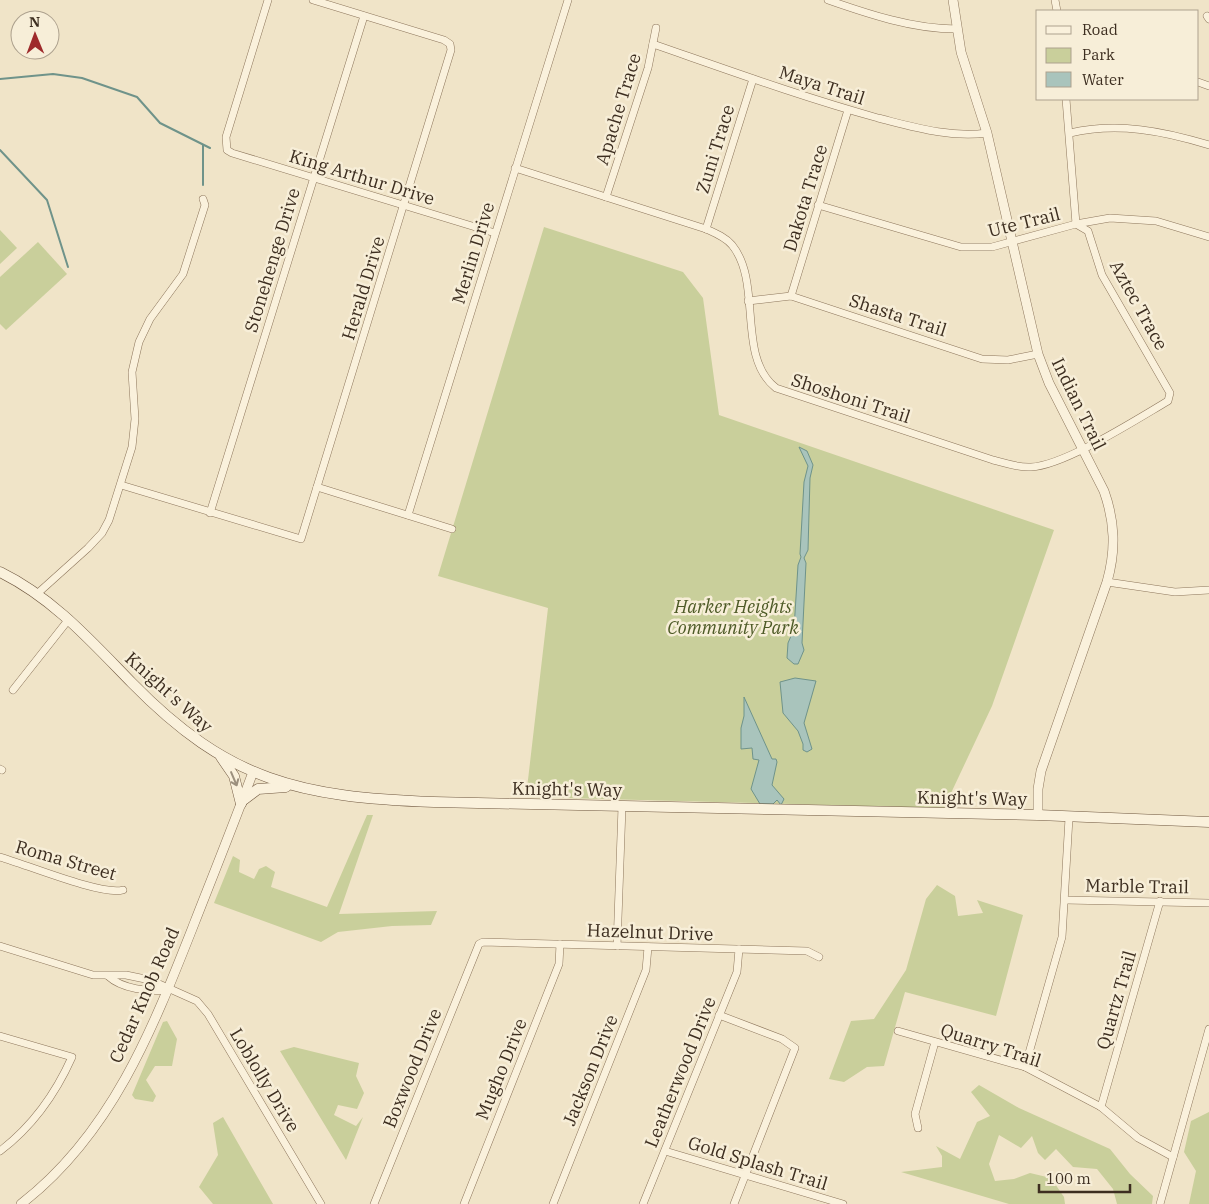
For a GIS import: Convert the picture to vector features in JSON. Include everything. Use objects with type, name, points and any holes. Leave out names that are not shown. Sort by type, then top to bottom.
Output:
[{"type":"main road","name":"Knight's Way","points":[[0,572],[38,593],[68,619],[170,719],[220,756],[253,772],[294,787],[334,795],[390,800],[622,807],[1038,815],[1069,818],[1209,822]]},
{"type":"main road","points":[[220,756],[234,776],[241,803],[253,792],[263,787],[294,787]]},
{"type":"street","name":"King Arthur Drive","points":[[268,0],[226,144],[232,153],[495,233]]},
{"type":"street","points":[[312,0],[364,16]]},
{"type":"street","name":"Merlin Drive","points":[[408,515],[568,0]]},
{"type":"street","points":[[828,0],[916,25],[956,29]]},
{"type":"street","name":"Indian Trail","points":[[953,0],[956,29],[966,70],[987,133],[1014,242],[1038,354],[1048,383],[1104,490],[1113,523],[1114,550],[1107,582],[1041,771],[1038,789],[1038,815]]},
{"type":"street","name":"Herald Drive","points":[[210,513],[301,539],[317,488],[451,50],[450,44],[444,40],[364,16]]},
{"type":"street","name":"Stonehenge Drive","points":[[210,513],[364,16]]},
{"type":"street","name":"Apache Trace","points":[[606,198],[648,68],[656,28]]},
{"type":"street","name":"Maya Trail","points":[[653,44],[848,110],[944,133],[967,135],[987,133]]},
{"type":"street","name":"Zuni Trace","points":[[706,229],[753,78]]},
{"type":"street","points":[[1066,100],[1076,224]]},
{"type":"street","name":"Dakota Trace","points":[[791,296],[848,110]]},
{"type":"street","points":[[1070,133],[1094,128],[1119,127],[1163,132],[1209,145]]},
{"type":"street","name":"Shoshoni Trail","points":[[515,168],[706,229],[725,239],[737,253],[748,301],[758,363],[762,374],[776,388],[789,394],[1016,466],[1029,468],[1053,463],[1082,448]]},
{"type":"street","points":[[38,593],[88,548],[102,533],[109,520],[121,485],[134,432],[132,372],[139,342],[150,319],[183,274],[205,205],[203,200]]},
{"type":"street","name":"Ute Trail","points":[[818,205],[961,247],[992,248],[1076,224],[1110,218],[1156,221],[1209,238]]},
{"type":"street","name":"Aztec Trace","points":[[1076,224],[1088,231],[1102,275],[1170,393],[1168,401],[1082,448]]},
{"type":"street","name":"Shasta Trail","points":[[748,301],[791,296],[982,359],[1008,360],[1038,354]]},
{"type":"street","points":[[121,485],[210,513]]},
{"type":"street","points":[[317,488],[452,529]]},
{"type":"street","points":[[1107,582],[1175,592],[1209,590]]},
{"type":"street","points":[[13,690],[68,619]]},
{"type":"street","name":"Cedar Knob Road","points":[[21,1204],[60,1170],[85,1142],[115,1099],[168,990],[253,772]]},
{"type":"street","points":[[616,946],[622,807]]},
{"type":"street","points":[[1025,1067],[1062,938],[1069,818]]},
{"type":"street","name":"Roma Street","points":[[0,856],[98,888],[116,892],[123,890]]},
{"type":"street","name":"Marble Trail","points":[[1065,900],[1209,903]]},
{"type":"street","name":"Quartz Trail","points":[[1101,1107],[1160,902]]},
{"type":"street","name":"Hazelnut Drive","points":[[479,944],[484,942],[807,951],[819,957]]},
{"type":"street","name":"Boxwood Drive","points":[[374,1204],[479,944]]},
{"type":"street","name":"Mugho Drive","points":[[464,1204],[559,964],[560,944]]},
{"type":"street","name":"Loblolly Drive","points":[[0,946],[93,975],[108,976],[122,984],[156,991],[168,990],[197,1001],[208,1014],[321,1204]]},
{"type":"street","name":"Jackson Drive","points":[[553,1204],[646,970],[648,947]]},
{"type":"street","name":"Leatherwood Drive","points":[[643,1204],[737,972],[739,949]]},
{"type":"street","points":[[719,1015],[793,1045],[795,1051],[734,1204]]},
{"type":"street","points":[[1160,1204],[1209,1029]]},
{"type":"street","name":"Quarry Trail","points":[[898,1031],[1025,1067],[1101,1107],[1138,1138],[1173,1157]]},
{"type":"street","points":[[0,1036],[72,1057],[62,1080],[39,1114],[19,1136],[0,1151]]},
{"type":"street","points":[[918,1128],[915,1114],[935,1042]]},
{"type":"street","name":"Gold Splash Trail","points":[[665,1151],[824,1201],[843,1204]]},
{"type":"green space","name":"Harker Heights Community Park","points":[[544,227],[683,272],[703,298],[719,415],[1054,530],[992,706],[944,808],[526,797],[548,608],[438,576]]},
{"type":"green space","points":[[0,230],[17,248],[0,264]]},
{"type":"green space","points":[[38,242],[67,274],[6,330],[0,324],[0,277]]},
{"type":"green space","points":[[367,815],[373,815],[339,914],[437,911],[431,925],[392,926],[338,932],[321,942],[214,903],[233,856],[240,860],[239,872],[254,879],[259,869],[266,866],[275,872],[271,887],[327,907]]},
{"type":"green space","points":[[937,885],[955,896],[958,916],[983,913],[977,900],[1023,915],[996,1016],[905,992],[884,1066],[867,1067],[844,1082],[829,1079],[851,1021],[874,1019],[906,970],[926,899]]},
{"type":"green space","points":[[167,1021],[177,1039],[172,1066],[155,1066],[146,1080],[156,1096],[153,1102],[135,1099],[132,1095],[163,1022]]},
{"type":"green space","points":[[294,1047],[359,1063],[356,1076],[364,1093],[357,1109],[338,1105],[334,1115],[356,1126],[363,1117],[346,1160],[280,1051]]},
{"type":"green space","points":[[979,1085],[1019,1108],[1110,1149],[1130,1174],[1153,1196],[1152,1204],[1117,1204],[1113,1189],[1097,1169],[1073,1167],[1056,1149],[1045,1160],[1038,1153],[1032,1136],[1021,1148],[999,1135],[989,1164],[995,1181],[1014,1179],[1030,1173],[1051,1178],[1064,1197],[1065,1204],[1009,1204],[901,1172],[942,1167],[942,1156],[936,1146],[960,1159],[977,1122],[990,1116],[971,1092]]},
{"type":"green space","points":[[1209,1112],[1209,1204],[1189,1204],[1196,1171],[1184,1152],[1191,1121]]},
{"type":"green space","points":[[223,1117],[273,1204],[213,1204],[199,1187],[218,1155],[213,1123]]},
{"type":"water","points":[[799,447],[807,451],[813,465],[810,478],[808,550],[804,558],[806,563],[802,643],[804,650],[798,664],[794,664],[787,658],[788,643],[794,629],[798,565],[801,557],[804,482],[808,466]]},
{"type":"water","points":[[795,678],[816,681],[804,723],[812,749],[807,752],[803,750],[803,744],[798,731],[783,713],[780,682]]},
{"type":"water","points":[[744,697],[772,759],[776,759],[772,785],[784,799],[781,805],[777,800],[773,804],[760,804],[751,789],[759,760],[753,759],[752,748],[741,749]]},
{"type":"waterway","points":[[0,79],[53,74],[82,78],[137,97],[160,123],[210,148]]},
{"type":"waterway","points":[[203,145],[203,185]]},
{"type":"waterway","points":[[0,150],[47,200],[68,267]]}]
